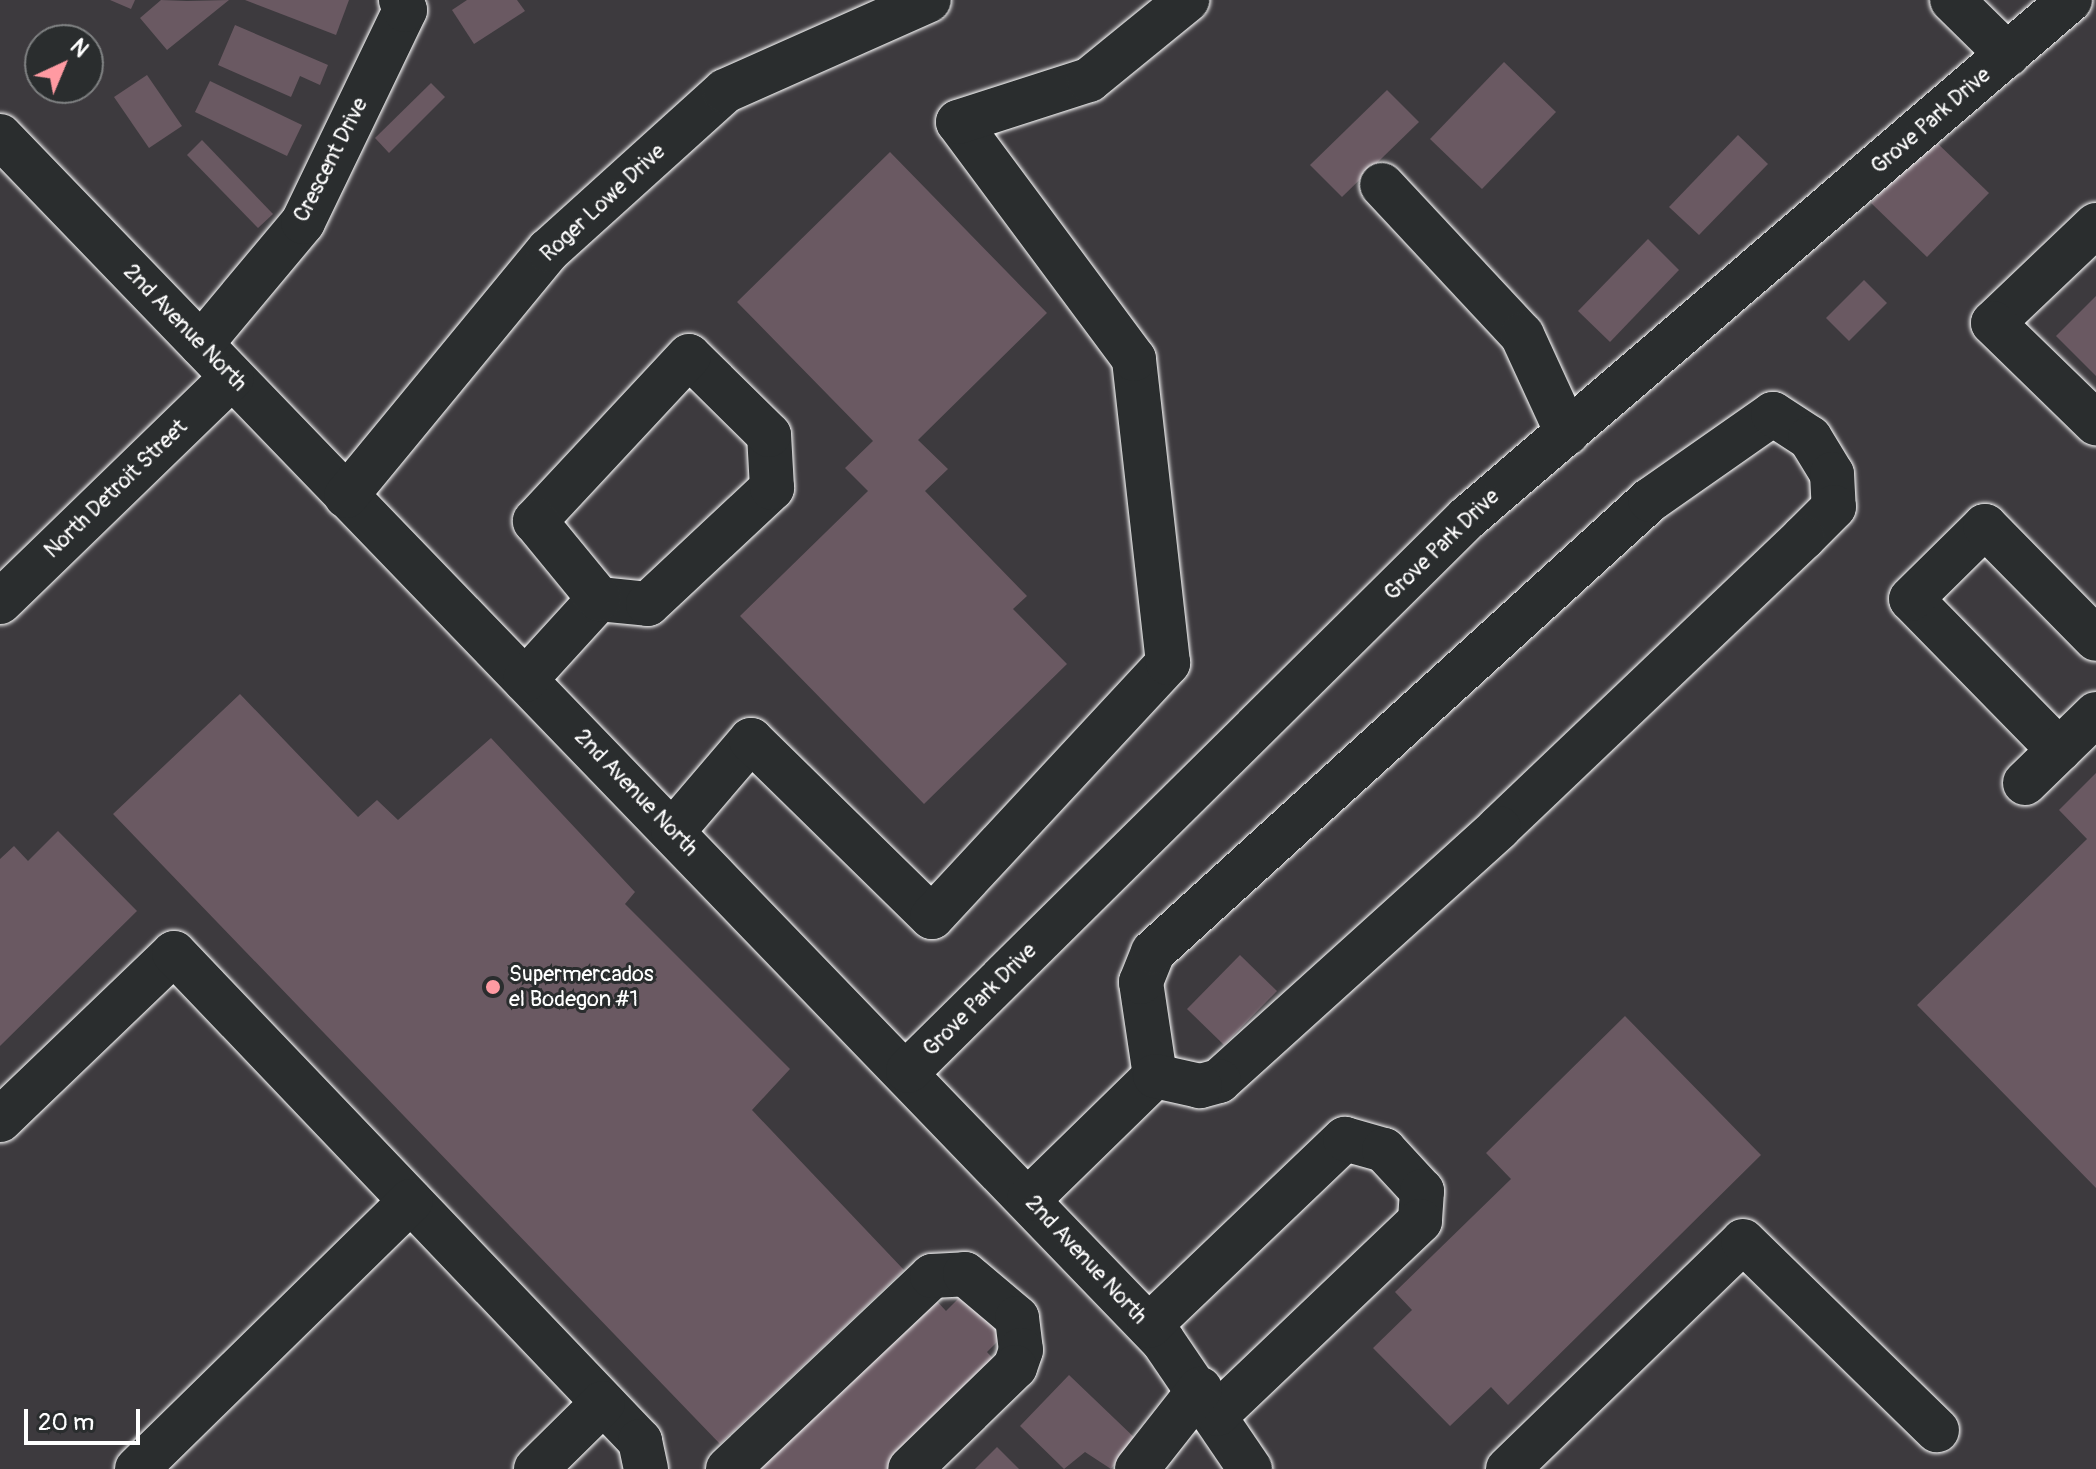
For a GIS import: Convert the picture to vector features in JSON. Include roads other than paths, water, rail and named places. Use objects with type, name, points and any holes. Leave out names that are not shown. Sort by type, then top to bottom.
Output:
[{"type":"street","name":"Roger Lowe Drive","points":[[346,496],[549,250],[725,91],[929,0]]},
{"type":"street","points":[[673,831],[751,740],[932,917],[1168,663],[1134,359],[958,122],[1089,80],[1187,0]]},
{"type":"street","points":[[1952,0],[2008,55]]},
{"type":"street","name":"Grove Park Drive","points":[[908,1071],[1467,518],[2070,0]]},
{"type":"street","name":"Crescent Drive","points":[[201,344],[303,222],[407,3]]},
{"type":"street","name":"2nd Avenue North","points":[[0,136],[346,496],[908,1071],[1149,1326],[1208,1401],[1250,1469]]},
{"type":"street","points":[[1382,185],[1522,335],[1567,433]]},
{"type":"street","points":[[2096,225],[1993,323],[2096,423]]},
{"type":"street","points":[[689,356],[769,435],[772,488],[648,604],[599,599],[535,521],[689,356]]},
{"type":"street","name":"North Detroit Street","points":[[0,602],[232,377]]},
{"type":"street","points":[[1773,414],[1810,438],[1832,474],[1834,507],[1803,538],[1499,828],[1219,1081],[1200,1086],[1155,1076],[1141,982],[1153,952],[1650,500],[1773,414]]},
{"type":"street","points":[[2059,750],[1911,599],[1985,526],[2096,639]]},
{"type":"street","points":[[525,680],[599,599]]},
{"type":"street","points":[[2025,783],[2096,714]]},
{"type":"street","points":[[0,1120],[174,953],[603,1403],[643,1455]]},
{"type":"street","points":[[1029,1199],[1155,1076]]},
{"type":"street","points":[[1137,1469],[1208,1401],[1420,1221],[1422,1191],[1384,1150],[1345,1139],[1149,1326]]},
{"type":"street","points":[[137,1469],[411,1201]]},
{"type":"street","points":[[1508,1469],[1743,1241],[1937,1430]]},
{"type":"street","points":[[728,1469],[932,1276],[965,1274],[1017,1318],[1021,1350],[1015,1367],[910,1469]]},
{"type":"street","points":[[536,1469],[603,1403]]},
{"type":"place","name":"Supermercados el Bodegon #1","points":[[493,987]]}]
